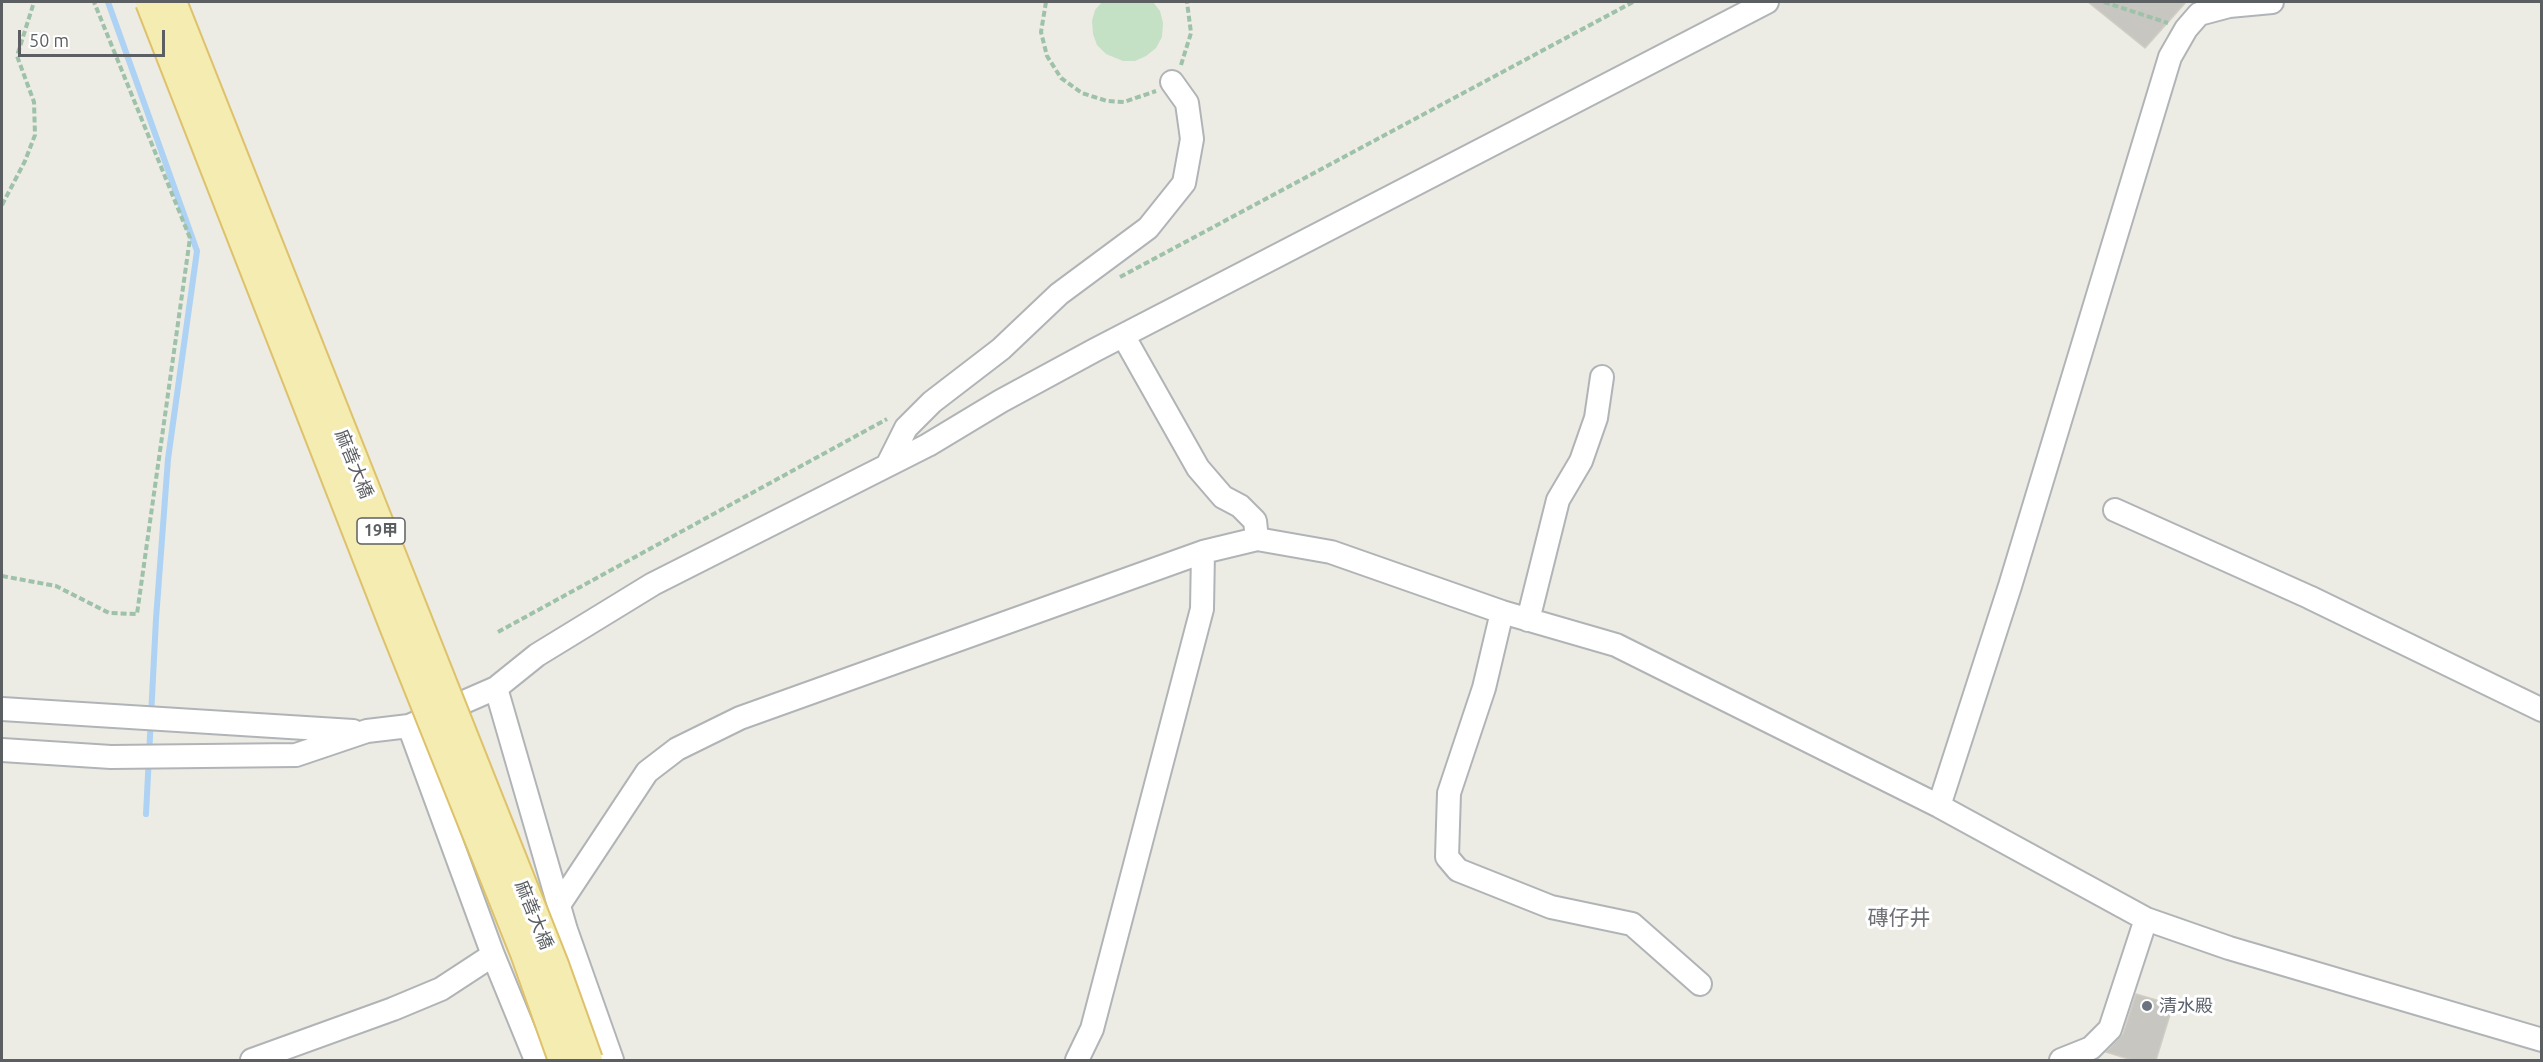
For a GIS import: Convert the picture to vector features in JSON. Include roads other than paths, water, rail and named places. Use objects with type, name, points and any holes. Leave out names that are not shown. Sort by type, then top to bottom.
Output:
[{"type":"main road","name":"麻善大橋","points":[[150,2],[525,953],[563,1060]]},
{"type":"main road","name":"麻善大橋","points":[[172,2],[554,965],[588,1060]]},
{"type":"street","points":[[2,709],[367,731],[410,726],[496,688],[537,655],[653,584],[928,445],[1001,400],[1767,2]]},
{"type":"street","points":[[1938,806],[2010,586],[2170,57],[2186,29],[2199,14],[2229,6],[2272,2]]},
{"type":"street","points":[[888,464],[906,428],[932,402],[1001,349],[1059,294],[1148,228],[1184,183],[1192,139],[1187,103],[1172,82]]},
{"type":"street","points":[[1124,337],[1198,468],[1223,497],[1240,506],[1255,521],[1257,539]]},
{"type":"street","points":[[1528,620],[1558,500],[1581,461],[1596,418],[1602,377]]},
{"type":"street","points":[[2115,510],[2309,597],[2541,710]]},
{"type":"street","points":[[559,905],[647,772],[677,749],[740,718],[1203,552],[1257,539],[1331,552],[1502,612],[1616,645],[1938,806],[2146,919],[2229,948],[2541,1040]]},
{"type":"street","points":[[1077,1060],[1095,1018],[1202,609],[1203,552]]},
{"type":"street","points":[[1502,612],[1484,688],[1449,793],[1447,857],[1458,870],[1551,907],[1632,924],[1700,984]]},
{"type":"street","points":[[496,688],[559,905],[612,1060]]},
{"type":"street","points":[[410,726],[493,955],[536,1060]]},
{"type":"street","points":[[2,750],[111,757],[296,754],[367,731]]},
{"type":"street","points":[[2061,1060],[2081,1054],[2091,1048],[2110,1029],[2146,919]]},
{"type":"street","points":[[252,1060],[393,1009],[441,988],[493,955]]},
{"type":"waterway","points":[[108,2],[197,251],[168,459],[156,619],[146,814]]},
{"type":"place","name":"清水殿","points":[[2147,1006]]},
{"type":"district","name":"磚仔井","points":[[1899,918]]}]
